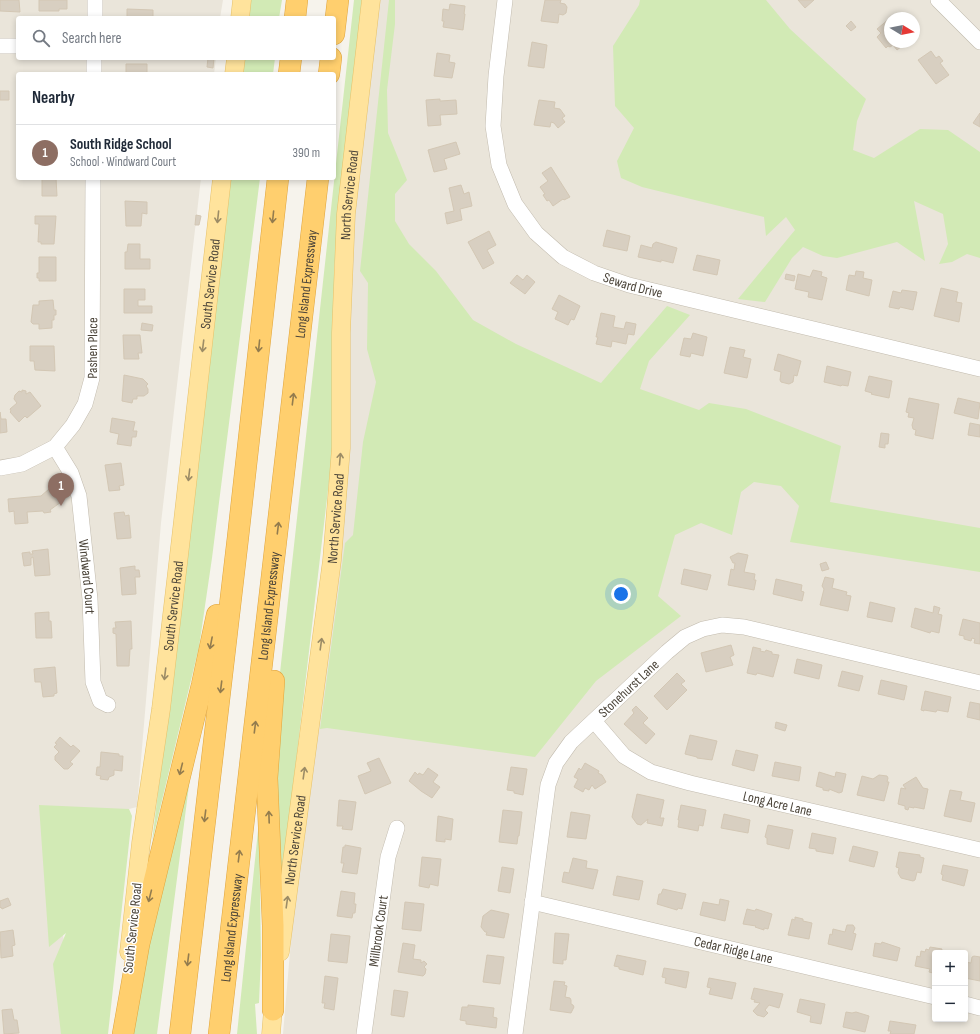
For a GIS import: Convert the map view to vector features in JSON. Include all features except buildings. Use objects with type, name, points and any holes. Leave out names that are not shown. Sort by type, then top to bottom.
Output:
[{"type":"highway","points":[[295,16],[297,0]]},
{"type":"highway","points":[[336,17],[338,0]]},
{"type":"highway","points":[[289,72],[291,60]]},
{"type":"highway","points":[[330,72],[331,60]]},
{"type":"highway","points":[[180,1032],[278,180]]},
{"type":"highway","name":"Long Island Expressway","points":[[219,1034],[318,180]]},
{"type":"highway","points":[[123,1034],[142,930],[202,685],[215,620],[238,537]]},
{"type":"highway","points":[[267,621],[274,675],[267,778],[273,926],[273,1010]]},
{"type":"main road","points":[[240,16],[242,0]]},
{"type":"main road","name":"North Service Road","points":[[271,1034],[332,560],[341,448],[341,333],[346,214],[371,0]]},
{"type":"main road","points":[[234,72],[236,60]]},
{"type":"main road","name":"South Service Road","points":[[123,1034],[128,968],[142,843],[161,709],[222,180]]},
{"type":"street","points":[[95,0],[95,16]]},
{"type":"street","name":"Seward Drive","points":[[505,0],[496,76],[493,126],[499,165],[515,204],[536,233],[563,257],[594,273],[628,284],[980,368]]},
{"type":"street","points":[[938,0],[980,42]]},
{"type":"street","points":[[0,46],[16,46]]},
{"type":"street","points":[[94,60],[94,72]]},
{"type":"street","name":"Pashen Place","points":[[0,468],[22,464],[55,448],[73,425],[85,404],[92,378],[93,180]]},
{"type":"street","name":"Windward Court","points":[[55,448],[71,473],[79,496],[90,599],[93,682],[100,701],[108,705]]},
{"type":"street","name":"Stonehurst Lane","points":[[515,1034],[548,785],[556,763],[571,742],[685,637],[703,629],[722,625],[744,627],[980,683]]},
{"type":"street","name":"Long Acre Lane","points":[[594,720],[624,756],[651,772],[698,785],[980,850]]},
{"type":"street","name":"Millbrook Court","points":[[364,1034],[388,857],[397,828]]},
{"type":"street","name":"Cedar Ridge Lane","points":[[532,902],[932,996]]},
{"type":"street","points":[[968,1005],[980,1008]]},
{"type":"shaded area","points":[[0,0],[223,0],[220,16],[16,16],[16,60],[216,60],[214,72],[16,72],[16,180],[201,180],[161,523],[137,807],[48,829],[77,1034],[0,1034]]},
{"type":"shaded area","points":[[380,0],[980,0],[980,1034],[283,1034],[355,192]]},
{"type":"green space","points":[[248,0],[282,0],[279,16],[247,16]]},
{"type":"green space","points":[[354,0],[362,0],[334,270],[334,439],[280,898],[276,785],[277,700],[334,180],[336,180],[336,164]]},
{"type":"green space","points":[[389,0],[395,0],[395,24],[387,90],[388,133],[407,180],[395,194],[395,221],[409,244],[436,271],[473,320],[516,344],[601,383],[667,306],[690,315],[649,361],[640,389],[699,410],[709,403],[746,409],[841,446],[830,502],[980,528],[980,572],[790,542],[799,506],[781,486],[754,482],[741,492],[732,535],[701,523],[675,535],[658,596],[681,616],[596,681],[535,757],[327,728],[320,729],[345,543],[353,535],[363,442],[376,382],[367,349],[368,283],[360,271]]},
{"type":"green space","points":[[640,0],[766,0],[790,29],[866,99],[857,121],[853,150],[874,158],[920,129],[948,130],[980,152],[980,258],[967,254],[952,262],[939,264],[948,244],[943,214],[914,201],[925,261],[897,242],[837,258],[823,256],[803,247],[792,258],[765,302],[738,299],[795,230],[786,217],[766,236],[764,217],[642,187],[621,178],[617,161],[634,128],[615,106],[613,46],[639,5]]},
{"type":"green space","points":[[242,60],[275,60],[273,72],[241,72]]},
{"type":"green space","points":[[230,180],[260,180],[212,558],[199,647],[152,842],[205,405]]},
{"type":"green space","points":[[192,762],[157,1034],[132,1034],[135,1004]]},
{"type":"green space","points":[[39,805],[129,809],[132,816],[108,1034],[61,1034],[53,964],[66,933],[49,947]]},
{"type":"green space","points":[[259,821],[261,955],[259,1003],[255,1004],[257,1034],[237,1034]]},
{"type":"place","name":"South Ridge School","points":[[61,506]]}]
